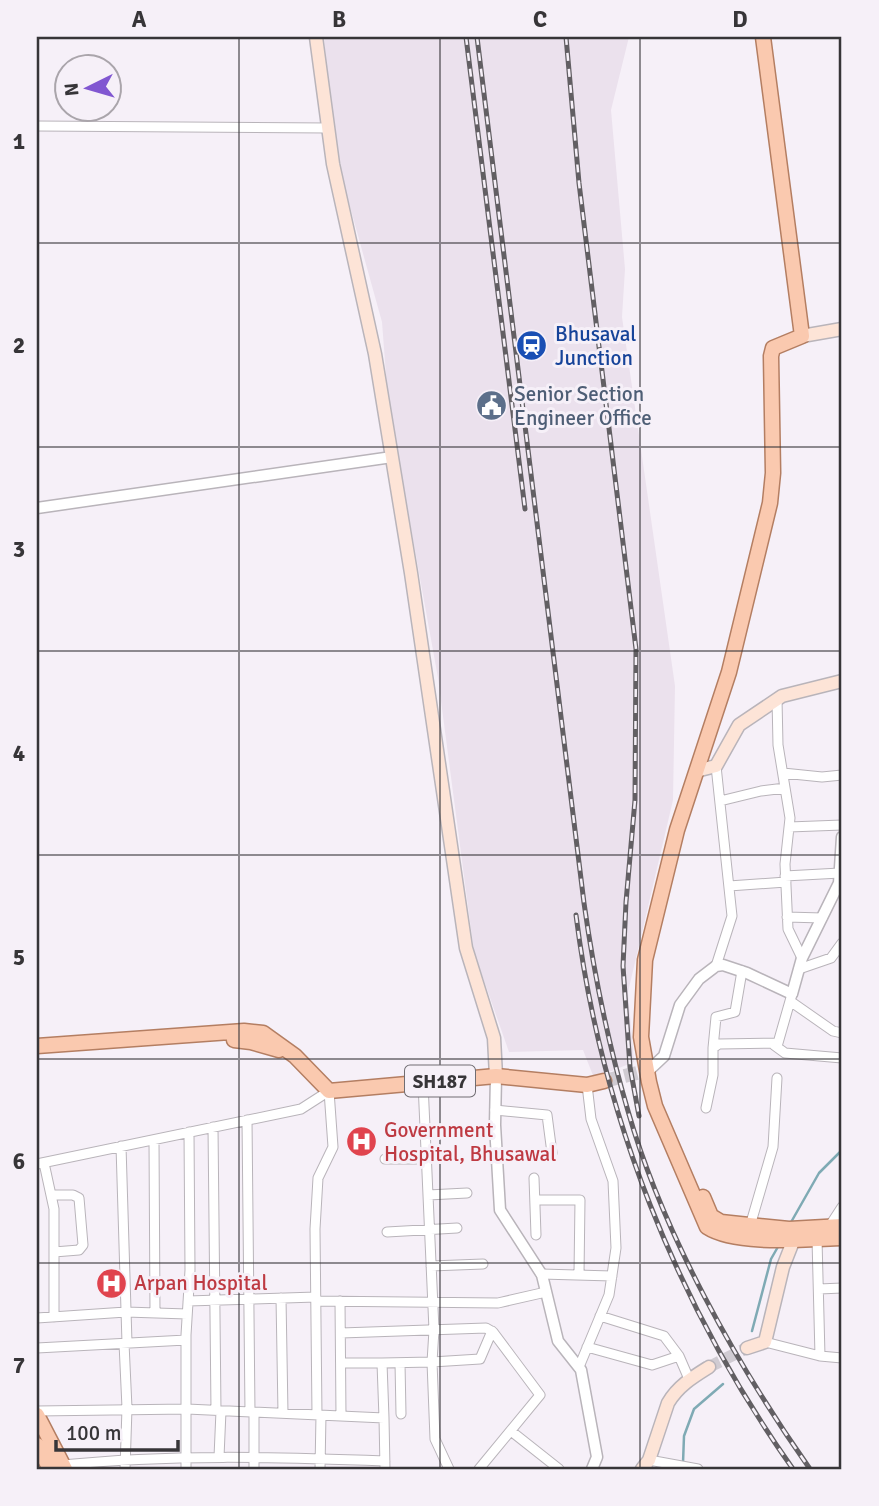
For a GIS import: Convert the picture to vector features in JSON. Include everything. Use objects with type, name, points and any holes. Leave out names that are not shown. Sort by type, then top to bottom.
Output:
[{"type":"main road","points":[[316,37],[333,164],[375,354],[467,948],[494,1038],[496,1076]]},
{"type":"main road","points":[[763,37],[802,336]]},
{"type":"main road","points":[[842,329],[802,336],[773,348],[773,473],[770,503],[729,671],[677,830],[645,960],[641,1037],[644,1076],[704,1223],[717,1232],[757,1231],[817,1239],[842,1237]]},
{"type":"main road","points":[[696,771],[716,766],[739,726],[782,695],[842,681]]},
{"type":"main road","points":[[37,1054],[85,1047],[220,1036],[291,1053],[300,1059],[329,1091]]},
{"type":"main road","points":[[37,1046],[85,1047]]},
{"type":"main road","name":"SH187","points":[[329,1091],[496,1076],[587,1085],[604,1081]]},
{"type":"main road","points":[[789,1236],[836,1227]]},
{"type":"main road","points":[[747,1348],[765,1342],[789,1236]]},
{"type":"main road","points":[[645,1464],[673,1394],[709,1367]]},
{"type":"main road","points":[[37,1413],[52,1466]]},
{"type":"main road","points":[[37,1445],[52,1466]]},
{"type":"street","points":[[37,126],[328,128]]},
{"type":"street","points":[[37,508],[392,457]]},
{"type":"street","points":[[777,699],[778,742],[789,827],[785,879],[787,917],[790,936],[801,964]]},
{"type":"street","points":[[716,766],[731,919],[716,966]]},
{"type":"street","points":[[783,772],[822,777],[842,775]]},
{"type":"street","points":[[720,801],[785,788]]},
{"type":"street","points":[[789,827],[842,825]]},
{"type":"street","points":[[774,1045],[779,1040],[801,964],[839,883],[842,837]]},
{"type":"street","points":[[729,886],[840,873]]},
{"type":"street","points":[[787,917],[822,918]]},
{"type":"street","points":[[801,964],[831,958],[842,943]]},
{"type":"street","points":[[644,1076],[664,1056],[680,1005],[699,979],[716,966],[723,965],[742,971],[791,997],[833,1031],[842,1033]]},
{"type":"street","points":[[706,1108],[713,1075],[716,1017],[736,1012],[742,971]]},
{"type":"street","points":[[713,1048],[719,1044],[774,1045],[785,1053],[842,1058]]},
{"type":"street","points":[[496,1076],[499,1210],[541,1274],[558,1341],[581,1370],[597,1457],[592,1469]]},
{"type":"street","points":[[757,1231],[773,1147],[777,1078]]},
{"type":"street","points":[[423,1083],[434,1330],[432,1362],[435,1439],[449,1469]]},
{"type":"street","points":[[579,1367],[609,1294],[616,1248],[614,1187],[591,1119],[587,1085]]},
{"type":"street","points":[[54,1317],[54,1209],[52,1195],[40,1163],[301,1109],[329,1091],[333,1143],[318,1178],[315,1229],[320,1469]]},
{"type":"street","points":[[495,1110],[547,1115],[552,1153]]},
{"type":"street","points":[[247,1120],[248,1299],[254,1469]]},
{"type":"street","points":[[213,1127],[214,1300],[219,1457]]},
{"type":"street","points":[[186,1469],[186,1340],[190,1270],[189,1132]]},
{"type":"street","points":[[153,1140],[155,1313]]},
{"type":"street","points":[[121,1146],[126,1312],[125,1469]]},
{"type":"street","points":[[385,1159],[426,1159]]},
{"type":"street","points":[[534,1178],[536,1235]]},
{"type":"street","points":[[428,1195],[467,1193]]},
{"type":"street","points":[[52,1195],[74,1195],[79,1198],[83,1245],[79,1250],[54,1252]]},
{"type":"street","points":[[536,1200],[580,1200],[579,1274]]},
{"type":"street","points":[[836,1227],[842,1207]]},
{"type":"street","points":[[387,1232],[457,1228]]},
{"type":"street","points":[[817,1239],[820,1356]]},
{"type":"street","points":[[431,1266],[483,1264]]},
{"type":"street","points":[[541,1274],[612,1276]]},
{"type":"street","points":[[819,1289],[842,1288]]},
{"type":"street","points":[[188,1301],[281,1298],[498,1303],[546,1292]]},
{"type":"street","points":[[281,1298],[283,1413]]},
{"type":"street","points":[[340,1301],[341,1416]]},
{"type":"street","points":[[37,1318],[126,1312],[187,1314]]},
{"type":"street","points":[[600,1316],[664,1336],[678,1356],[689,1380]]},
{"type":"street","points":[[341,1333],[486,1328],[492,1331],[540,1393],[540,1397],[479,1469]]},
{"type":"street","points":[[341,1363],[480,1359],[492,1331]]},
{"type":"street","points":[[37,1348],[186,1340]]},
{"type":"street","points":[[765,1342],[820,1356],[842,1358]]},
{"type":"street","points":[[587,1347],[652,1365],[678,1356]]},
{"type":"street","points":[[52,1466],[125,1458],[186,1457],[320,1458],[385,1465],[382,1363]]},
{"type":"street","points":[[400,1363],[401,1414]]},
{"type":"street","points":[[37,1413],[127,1408],[384,1418]]},
{"type":"street","points":[[511,1431],[559,1469]]},
{"type":"street","points":[[645,1464],[670,1464],[698,1469]]},
{"type":"shaded area","points":[[324,37],[629,37],[611,110],[625,269],[622,317],[675,686],[673,800],[628,992],[634,1062],[594,1078],[583,1050],[509,1052],[474,952],[438,678],[388,401],[382,322],[334,149]]},
{"type":"waterway","points":[[790,1224],[819,1173],[842,1150]]},
{"type":"waterway","points":[[752,1331],[771,1259],[779,1245]]},
{"type":"waterway","points":[[683,1463],[684,1436],[694,1409],[723,1384]]},
{"type":"tunnel","points":[[604,1081],[637,1073]]},
{"type":"tunnel","points":[[709,1367],[747,1348]]},
{"type":"railway","points":[[466,37],[525,509]]},
{"type":"railway","points":[[477,37],[584,903],[608,1034],[643,1157],[682,1251],[730,1342],[810,1469]]},
{"type":"railway","points":[[566,37],[579,183],[636,649],[635,800],[623,966],[630,1067],[639,1116]]},
{"type":"railway","points":[[576,915],[588,990],[604,1063],[625,1135],[650,1205],[680,1274],[714,1341],[751,1406],[793,1469]]},
{"type":"place","name":"Bhusaval Junction","points":[[532,346]]},
{"type":"place","name":"Senior Section Engineer Office","points":[[491,406]]},
{"type":"place","name":"Government Hospital, Bhusawal","points":[[361,1142]]},
{"type":"place","name":"Arpan Hospital","points":[[111,1283]]}]
